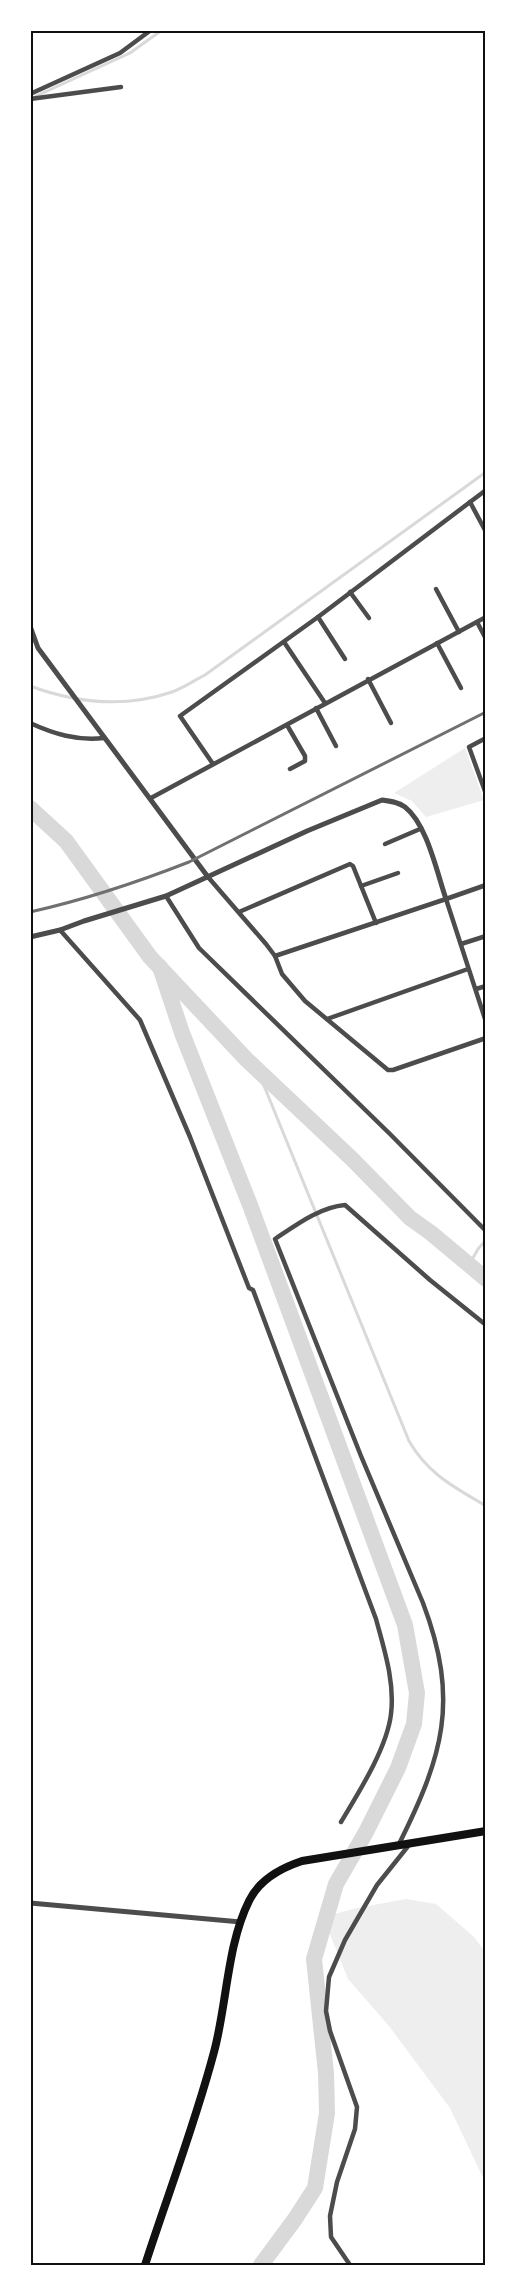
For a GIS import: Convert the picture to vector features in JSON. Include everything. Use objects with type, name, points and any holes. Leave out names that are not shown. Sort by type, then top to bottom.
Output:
[{"type":"highway","points":[[145,2265],[214,2051],[241,1922],[250,1899],[264,1881],[287,1866],[318,1858],[486,1831]]},
{"type":"street","points":[[30,97],[120,53],[151,30]]},
{"type":"street","points":[[30,97],[121,87]]},
{"type":"street","points":[[213,764],[180,716],[318,617],[486,490]]},
{"type":"street","points":[[470,502],[486,532]]},
{"type":"street","points":[[436,589],[459,632]]},
{"type":"street","points":[[350,592],[369,618]]},
{"type":"street","points":[[318,617],[345,659]]},
{"type":"street","points":[[151,798],[486,617]]},
{"type":"street","points":[[477,622],[486,639]]},
{"type":"street","points":[[30,626],[38,648],[151,798],[178,839],[275,956],[282,974],[297,993],[388,1070],[486,1038]]},
{"type":"street","points":[[284,642],[325,703]]},
{"type":"street","points":[[437,643],[461,688]]},
{"type":"street","points":[[368,679],[391,723]]},
{"type":"street","points":[[316,708],[336,746]]},
{"type":"street","points":[[30,723],[64,736],[89,740],[104,738]]},
{"type":"street","points":[[287,725],[305,756],[305,760],[290,769]]},
{"type":"street","points":[[486,738],[469,747],[486,795]]},
{"type":"street","points":[[30,937],[60,930],[166,896],[307,831],[382,800],[394,801],[405,807],[420,829],[446,898],[486,1022]]},
{"type":"street","points":[[385,844],[420,829]]},
{"type":"street","points":[[239,912],[350,864],[353,866],[376,923]]},
{"type":"street","points":[[361,886],[398,873]]},
{"type":"street","points":[[275,956],[486,885]]},
{"type":"street","points":[[166,896],[199,948],[486,1231]]},
{"type":"street","points":[[60,930],[140,1020],[190,1137],[239,1265],[249,1288],[253,1290],[376,1619],[388,1662],[391,1713],[372,1770],[341,1822]]},
{"type":"street","points":[[461,944],[486,936]]},
{"type":"street","points":[[327,1019],[468,969]]},
{"type":"street","points":[[476,989],[486,986]]},
{"type":"street","points":[[398,1846],[421,1800],[440,1743],[442,1683],[437,1644],[423,1604],[274,1239],[333,1206],[345,1205],[430,1280],[486,1325]]},
{"type":"street","points":[[350,2265],[332,2237],[330,2216],[337,2182],[355,2128],[357,2107],[330,2031],[326,2010],[328,1977],[340,1949],[377,1885],[409,1845]]},
{"type":"street","points":[[30,1903],[241,1922]]},
{"type":"shaded area","points":[[465,748],[484,800],[426,817],[412,801],[394,793]]},
{"type":"shaded area","points":[[406,1899],[436,1904],[474,1937],[486,1953],[486,2184],[450,2108],[389,2026],[348,1979],[323,1917]]},
{"type":"waterway","points":[[34,97],[130,53],[162,30]]},
{"type":"waterway","points":[[30,686],[83,700],[119,702],[172,692],[205,675],[486,472]]},
{"type":"waterway","points":[[30,808],[66,841],[150,957],[247,1060],[352,1159],[410,1218],[486,1279]]},
{"type":"waterway","points":[[160,967],[182,1033],[250,1205],[405,1625],[417,1693],[414,1724],[398,1768],[366,1832],[336,1884],[314,1959],[326,2073],[327,2113],[315,2188],[261,2265]]},
{"type":"waterway","points":[[258,1071],[409,1441],[433,1471],[486,1506]]},
{"type":"waterway","points":[[469,1265],[486,1240]]},
{"type":"railway","points":[[30,912],[111,890],[189,862],[486,712]]}]
